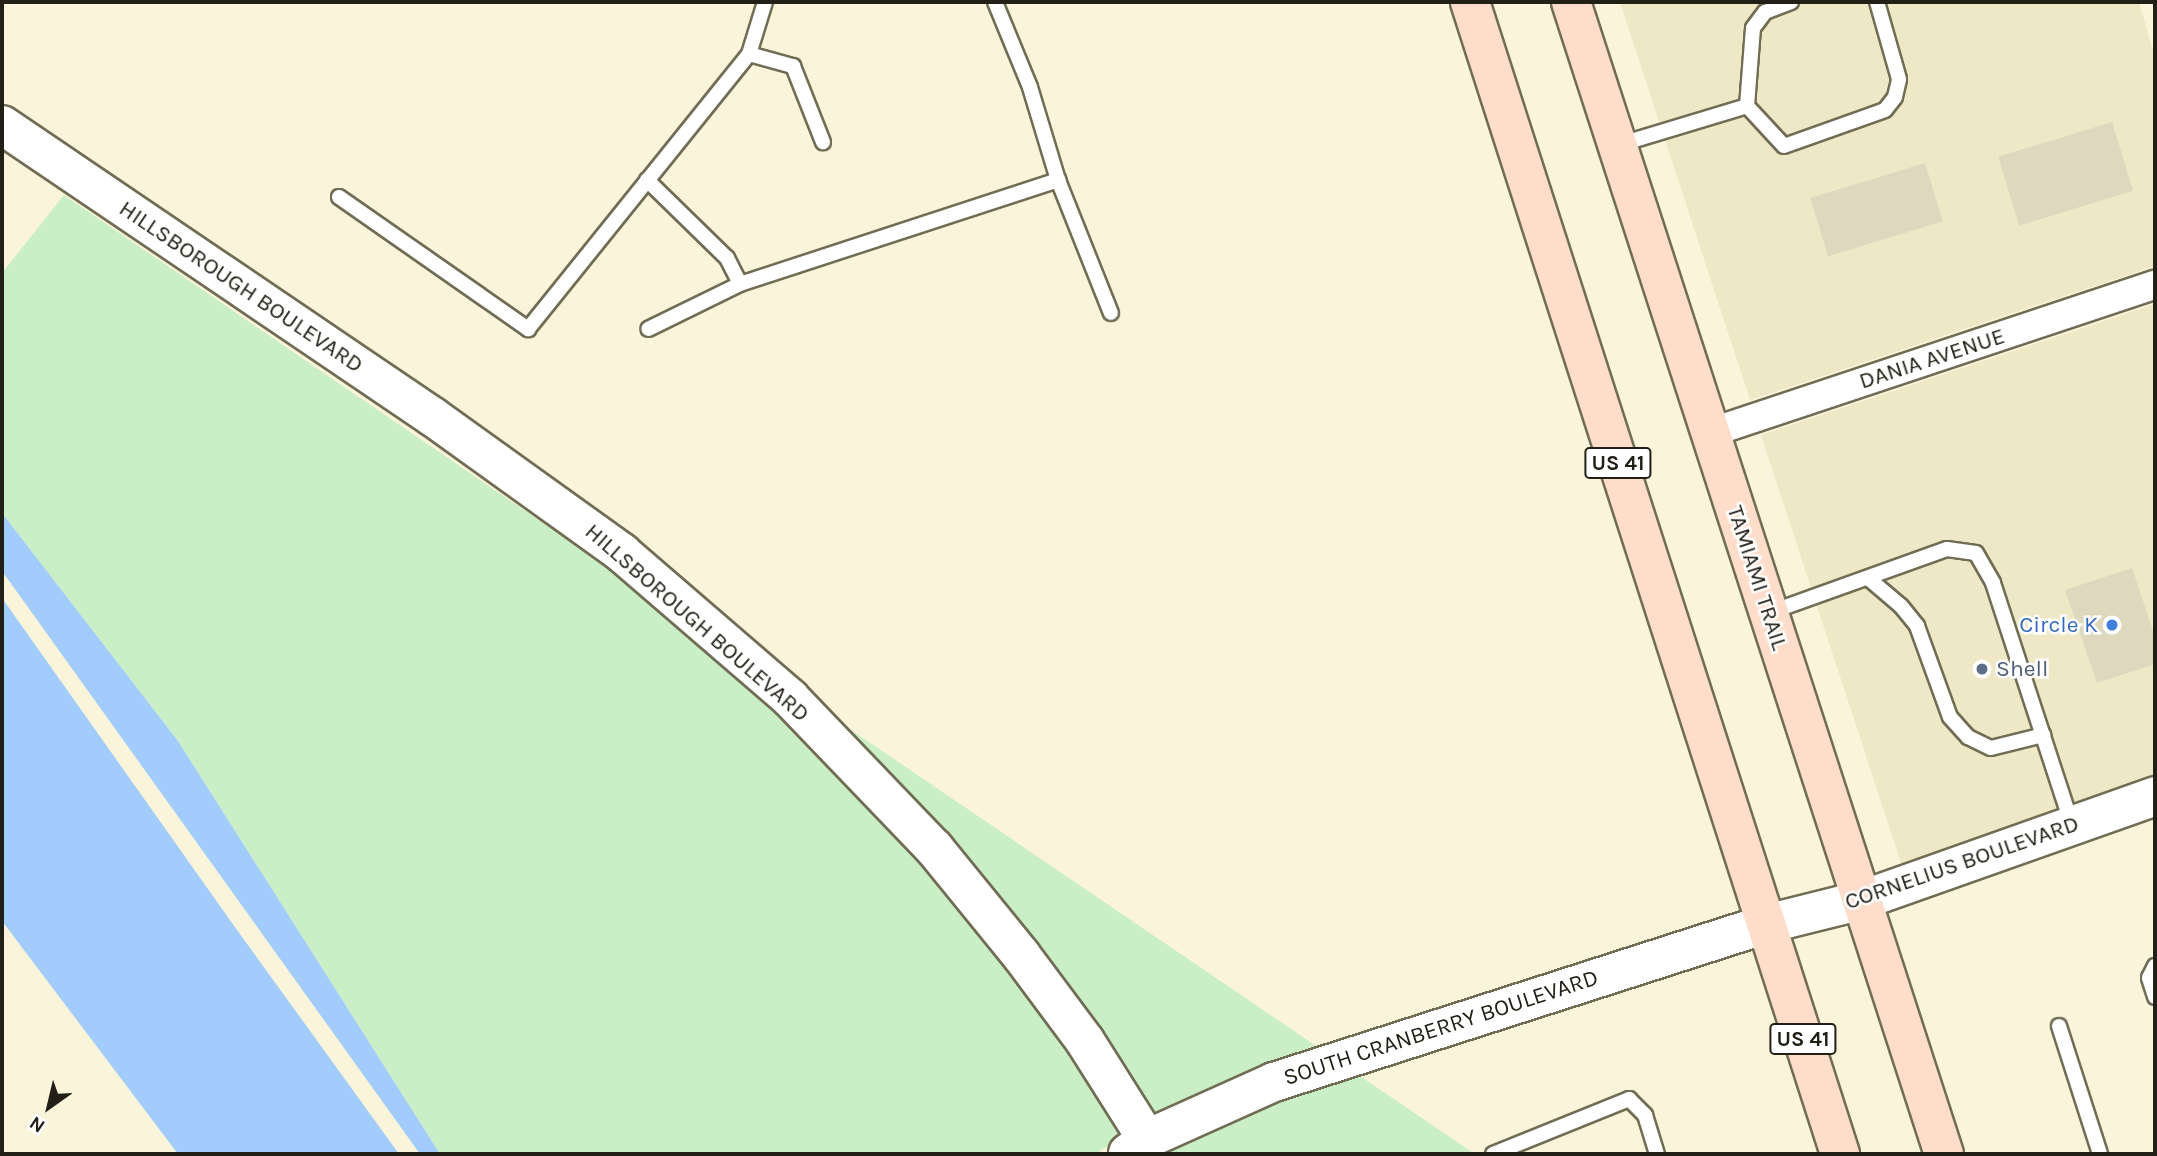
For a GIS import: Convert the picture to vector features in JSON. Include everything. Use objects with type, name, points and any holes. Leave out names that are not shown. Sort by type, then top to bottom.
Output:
[{"type":"main road","name":"US 41","points":[[1470,2],[1840,1154]]},
{"type":"main road","name":"TAMIAMI TRAIL","points":[[1571,2],[1944,1154]]},
{"type":"street","name":"HILLSBOROUGH BOULEVARD","points":[[2,125],[433,417],[611,545],[790,698],[934,848],[1021,955],[1085,1041],[1144,1149]]},
{"type":"street","name":"DANIA AVENUE","points":[[1709,433],[2155,285]]},
{"type":"street","name":"CORNELIUS BOULEVARD","points":[[1766,924],[1862,900],[2155,796]]},
{"type":"street","name":"SOUTH CRANBERRY BOULEVARD","points":[[1144,1149],[1274,1082],[1766,924]]},
{"type":"lane","points":[[339,197],[528,329],[749,54],[765,2]]},
{"type":"lane","points":[[995,2],[1030,87],[1058,180],[1111,313]]},
{"type":"lane","points":[[1791,2],[1765,12],[1753,28],[1747,106],[1784,146],[1885,110],[1895,97],[1899,79],[1877,2]]},
{"type":"lane","points":[[749,54],[793,66],[823,142]]},
{"type":"lane","points":[[1617,145],[1747,106]]},
{"type":"lane","points":[[648,180],[727,258],[740,284]]},
{"type":"lane","points":[[649,329],[740,284],[1058,180]]},
{"type":"lane","points":[[1769,613],[1947,549],[1976,553],[1993,583],[2072,825]]},
{"type":"lane","points":[[1868,578],[1901,606],[1917,626],[1950,717],[1968,737],[1991,748],[2043,735]]},
{"type":"lane","points":[[2155,966],[2149,978],[2155,997]]},
{"type":"lane","points":[[2059,1026],[2100,1154]]},
{"type":"lane","points":[[1493,1154],[1629,1099],[1645,1115],[1657,1154]]},
{"type":"shaded area","points":[[1620,2],[2139,2],[2155,58],[2155,266],[1750,400]]},
{"type":"shaded area","points":[[2155,304],[2155,777],[1902,866],[1761,435]]},
{"type":"green space","points":[[64,195],[610,569],[777,712],[920,861],[1007,967],[1069,1052],[1122,1136],[1096,1154],[440,1154],[178,741],[2,513],[2,273]]},
{"type":"green space","points":[[841,723],[1319,1048],[1155,1115],[1100,1028],[1035,942],[947,834]]},
{"type":"green space","points":[[1357,1074],[1475,1154],[1157,1154],[1278,1099]]},
{"type":"water","points":[[2,513],[178,741],[440,1154],[420,1154],[2,571]]},
{"type":"water","points":[[2,598],[399,1154],[178,1154],[2,921]]},
{"type":"building","points":[[2112,122],[2133,191],[2019,226],[1998,157]]},
{"type":"building","points":[[1925,163],[1943,221],[1828,256],[1810,198]]},
{"type":"building","points":[[2132,568],[2155,637],[2155,664],[2097,683],[2065,590]]},
{"type":"place","name":"Circle K","points":[[2112,625]]},
{"type":"place","name":"Shell","points":[[1982,669]]}]
